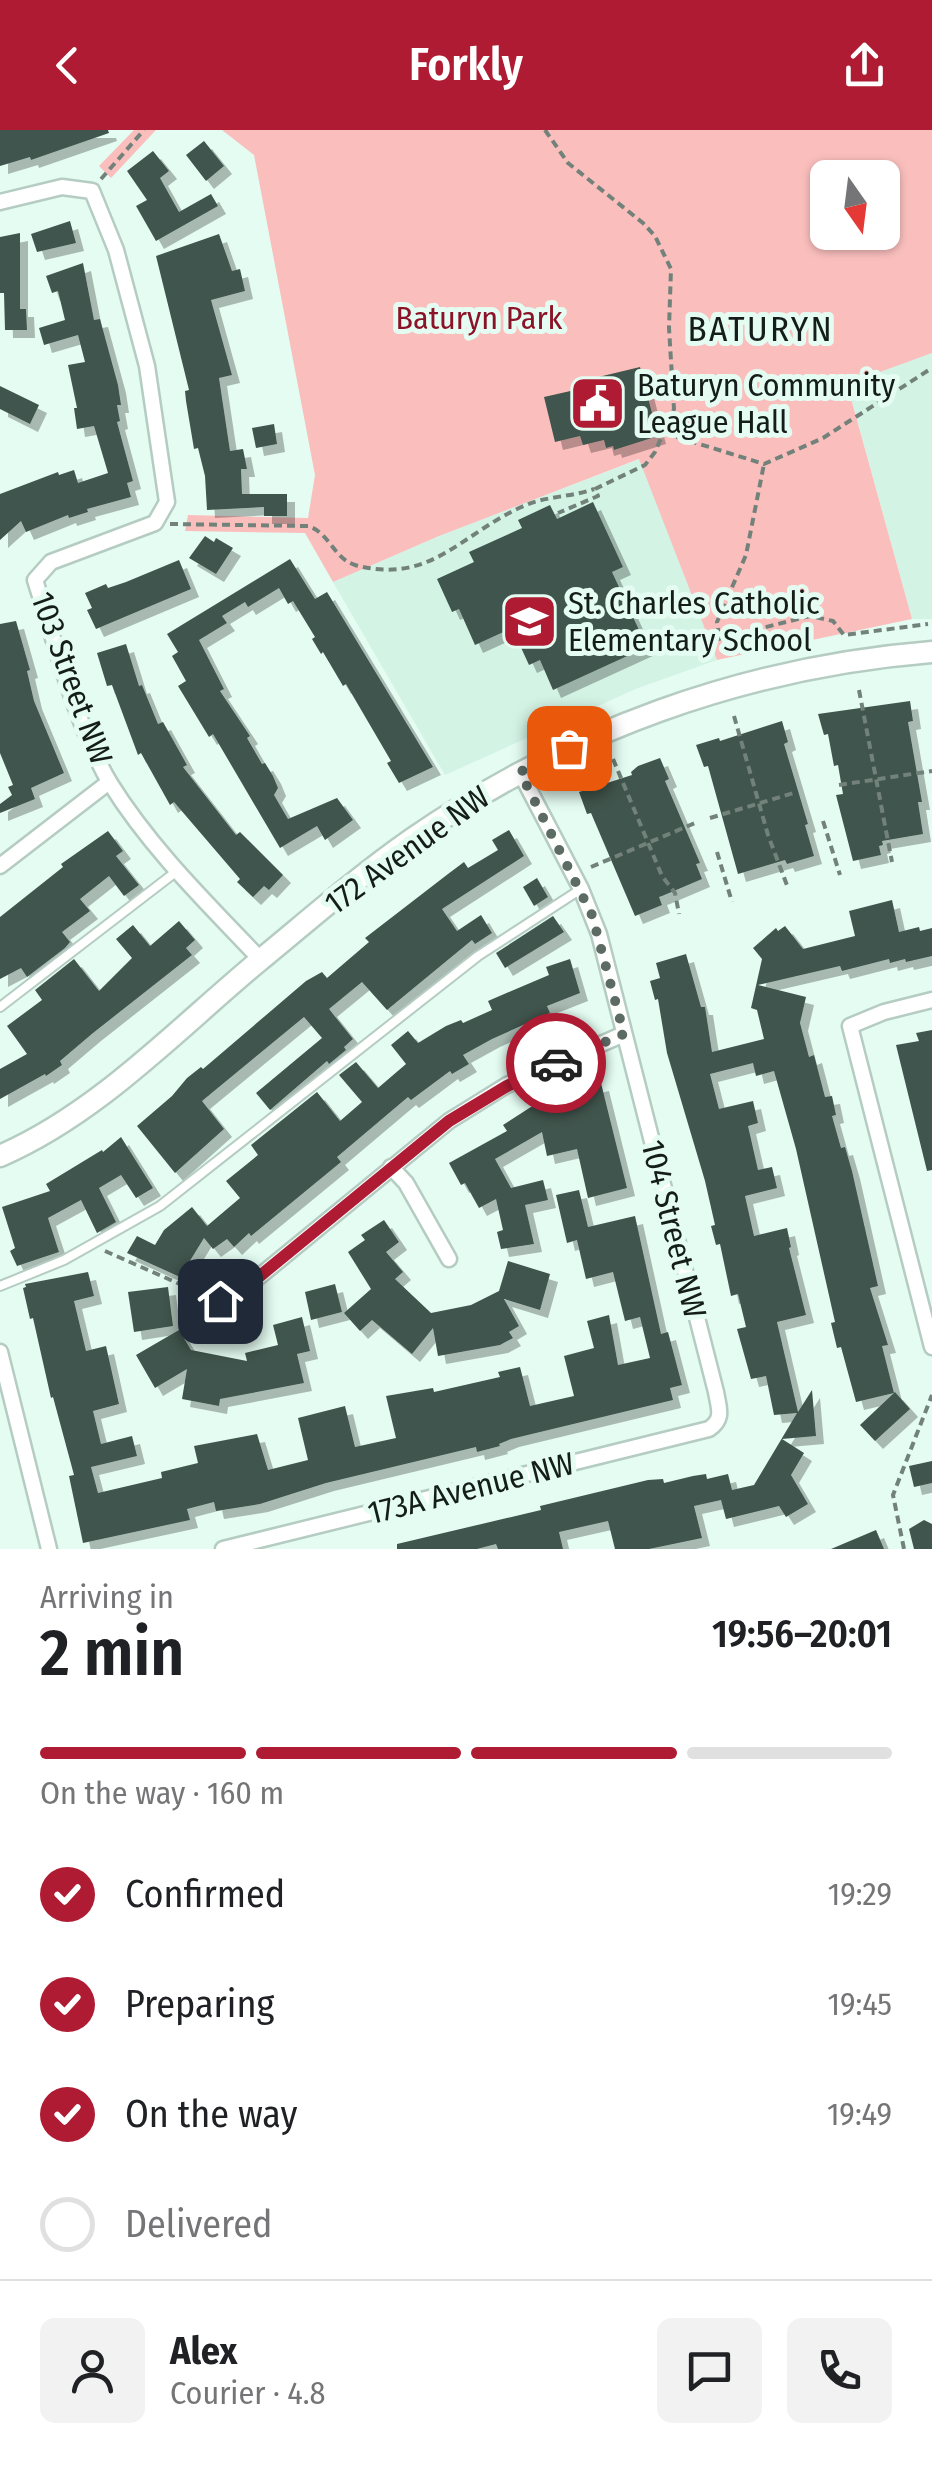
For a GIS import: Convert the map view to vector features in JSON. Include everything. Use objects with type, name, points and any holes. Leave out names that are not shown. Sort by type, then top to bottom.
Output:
[{"type":"street","points":[[0,202],[62,187],[92,191],[127,286],[153,396],[167,502],[155,523]]},
{"type":"street","name":"103 Street NW","points":[[155,523],[51,562],[34,580],[77,708],[109,782],[177,870],[261,960]]},
{"type":"street","name":"172 Avenue NW","points":[[0,1156],[84,1107],[411,840],[520,772],[623,724],[708,692],[838,662],[932,652]]},
{"type":"street","name":"104 Street NW","points":[[520,772],[581,889],[599,934],[716,1392],[718,1423]]},
{"type":"street","points":[[0,866],[109,782]]},
{"type":"street","points":[[932,1000],[884,1012],[850,1026],[932,1346]]},
{"type":"street","points":[[220,1301],[255,1280],[449,1121],[507,1086],[624,1034]]},
{"type":"street","points":[[392,1167],[406,1183],[450,1259]]},
{"type":"street","points":[[0,1352],[49,1549]]},
{"type":"street","name":"173A Avenue NW","points":[[223,1549],[709,1429],[718,1423]]},
{"type":"lane","points":[[0,1007],[177,870]]},
{"type":"lane","points":[[0,1286],[92,1246],[160,1206],[478,956],[581,889]]},
{"type":"path","points":[[92,191],[144,130]]},
{"type":"path","points":[[155,523],[308,526],[324,535],[344,561],[376,569],[403,568],[420,566],[450,553],[527,504],[595,488],[645,466],[664,433],[676,396],[669,328],[671,269],[656,236],[568,162],[545,130]]},
{"type":"path","points":[[664,433],[764,464],[823,438],[932,368]]},
{"type":"path","points":[[719,638],[717,622],[746,555],[764,464]]},
{"type":"path","points":[[558,513],[598,496],[595,488]]},
{"type":"path","points":[[690,646],[810,616],[833,621],[844,634],[928,624]]},
{"type":"path","points":[[859,690],[892,862]]},
{"type":"path","points":[[734,716],[788,888]]},
{"type":"path","points":[[613,759],[662,876],[675,893],[680,914]]},
{"type":"path","points":[[839,785],[932,770]]},
{"type":"path","points":[[710,818],[797,792]]},
{"type":"path","points":[[822,821],[840,875]]},
{"type":"path","points":[[591,867],[695,824]]},
{"type":"path","points":[[718,852],[732,902]]},
{"type":"path","points":[[92,1246],[220,1301]]},
{"type":"path","points":[[904,1549],[893,1495],[932,1395]]},
{"type":"shaded area","points":[[932,353],[932,619],[912,619],[847,383]]},
{"type":"shaded area","name":"St. Charles Catholic Elementary School","points":[[640,459],[717,660],[638,688],[445,775],[333,582],[439,536]]},
{"type":"green space","points":[[134,130],[156,130],[111,178],[99,166]]},
{"type":"green space","name":"Baturyn Park","points":[[222,130],[932,130],[932,353],[847,384],[912,619],[717,660],[639,459],[439,536],[333,582],[305,533],[185,531],[188,515],[308,518],[315,475],[254,155]]},
{"type":"building","points":[[0,130],[109,133],[31,160],[30,157],[0,166]]},
{"type":"building","points":[[204,141],[224,166],[206,181],[186,155]]},
{"type":"building","points":[[153,151],[169,171],[160,178],[179,212],[211,194],[218,206],[156,241],[136,206],[147,200],[127,171]]},
{"type":"building","points":[[70,221],[76,243],[37,252],[31,234]]},
{"type":"building","points":[[20,233],[20,309],[26,309],[27,330],[5,330],[4,293],[0,293],[0,237]]},
{"type":"building","points":[[219,234],[232,271],[240,269],[245,291],[211,300],[232,375],[219,378],[230,451],[243,449],[247,469],[241,469],[242,494],[287,494],[287,516],[264,516],[264,507],[207,510],[205,476],[198,448],[194,449],[186,401],[185,391],[189,390],[156,256]]},
{"type":"building","points":[[83,263],[94,320],[100,319],[118,385],[121,405],[117,405],[117,422],[133,481],[127,483],[131,497],[26,532],[21,521],[0,540],[0,494],[58,472],[59,475],[74,470],[78,483],[108,473],[94,426],[77,429],[68,365],[85,362],[78,335],[44,345],[39,328],[65,320],[58,291],[52,293],[46,276]]},
{"type":"building","name":"Baturyn Community League Hall","points":[[640,367],[658,436],[614,450],[613,446],[606,448],[604,440],[583,445],[580,436],[555,442],[544,397],[588,387],[586,380]]},
{"type":"building","points":[[0,386],[39,405],[30,424],[0,409]]},
{"type":"building","points":[[274,424],[277,444],[256,448],[252,428]]},
{"type":"building","points":[[593,502],[623,567],[612,572],[647,647],[553,690],[540,660],[529,665],[512,628],[475,645],[459,609],[452,612],[437,579],[474,562],[469,552],[522,528],[518,520],[550,505],[557,519]]},
{"type":"building","points":[[205,536],[233,548],[216,574],[189,558]]},
{"type":"building","points":[[290,559],[315,599],[327,592],[433,767],[399,783],[387,763],[391,761],[346,684],[343,686],[321,654],[293,601],[288,604],[279,588],[248,607],[245,602],[222,616],[227,623],[199,640],[224,689],[220,691],[273,776],[278,788],[274,795],[288,819],[337,798],[353,820],[325,840],[317,826],[280,848],[213,734],[209,737],[178,686],[186,681],[172,656],[178,652],[167,634]]},
{"type":"building","points":[[179,560],[191,589],[96,629],[87,610],[92,608],[85,593],[106,584],[108,588],[126,582]]},
{"type":"building","points":[[16,621],[34,701],[64,773],[31,788],[35,799],[0,813],[0,804],[12,795],[8,787],[13,785],[0,753],[0,624]]},
{"type":"building","points":[[126,644],[139,686],[142,685],[158,724],[163,722],[187,765],[183,767],[236,835],[240,832],[283,875],[269,890],[264,886],[253,897],[237,882],[240,879],[174,802],[170,805],[141,753],[138,755],[112,685],[107,686],[97,653]]},
{"type":"building","points":[[910,701],[913,721],[908,722],[922,802],[918,802],[923,834],[882,841],[881,855],[853,861],[836,795],[843,794],[838,765],[834,766],[828,734],[824,735],[818,714]]},
{"type":"building","points":[[782,721],[788,742],[784,744],[814,856],[738,874],[708,766],[704,767],[696,745]]},
{"type":"building","points":[[660,758],[669,779],[665,781],[700,863],[696,864],[702,879],[659,897],[662,905],[635,916],[579,792],[632,775],[638,766]]},
{"type":"building","points":[[509,830],[524,856],[442,909],[457,931],[481,915],[492,933],[475,944],[472,940],[387,1010],[362,982],[329,1009],[353,1039],[344,1047],[346,1050],[329,1064],[327,1061],[270,1110],[256,1093],[322,1038],[304,1017],[202,1101],[224,1129],[175,1173],[137,1126],[187,1078],[203,1069],[306,981],[322,972],[327,978],[369,942],[365,938],[464,862],[468,868],[498,850],[492,840]]},
{"type":"building","points":[[108,831],[123,851],[116,856],[139,885],[124,896],[109,876],[80,899],[90,911],[62,932],[70,942],[65,948],[27,977],[21,968],[0,979],[0,917],[63,867],[61,864]]},
{"type":"building","points":[[537,878],[548,897],[534,906],[523,887]]},
{"type":"building","points":[[892,900],[899,932],[932,928],[932,956],[906,962],[905,959],[890,963],[889,959],[842,971],[840,966],[758,985],[806,997],[800,1023],[809,1057],[814,1055],[825,1097],[832,1096],[836,1115],[832,1116],[852,1171],[878,1286],[870,1288],[888,1345],[882,1346],[894,1393],[856,1402],[841,1347],[837,1348],[831,1323],[835,1322],[796,1149],[774,1071],[756,1076],[753,1063],[710,1074],[719,1109],[753,1101],[758,1123],[748,1126],[758,1170],[772,1167],[777,1188],[745,1196],[754,1236],[787,1228],[806,1315],[777,1322],[798,1412],[812,1390],[816,1436],[782,1439],[804,1453],[791,1475],[808,1504],[786,1517],[779,1506],[726,1519],[721,1500],[694,1506],[702,1538],[649,1549],[615,1549],[608,1521],[559,1532],[563,1549],[498,1549],[496,1544],[477,1549],[397,1549],[397,1544],[648,1480],[663,1479],[664,1483],[706,1474],[707,1479],[728,1474],[732,1490],[754,1485],[797,1413],[774,1415],[766,1376],[751,1379],[737,1329],[746,1327],[738,1294],[731,1296],[720,1244],[716,1245],[705,1181],[650,981],[660,978],[656,963],[686,954],[701,1007],[705,1007],[712,1052],[764,1039],[757,1010],[751,1008],[762,959],[753,948],[776,928],[778,931],[785,926],[803,949],[855,936],[849,911]]},
{"type":"building","points":[[553,916],[564,932],[505,968],[496,953]]},
{"type":"building","points":[[179,921],[195,940],[186,948],[192,955],[93,1033],[60,1061],[62,1065],[0,1099],[0,1069],[27,1054],[7,1026],[42,1000],[35,990],[74,959],[99,991],[132,958],[116,939],[133,925],[150,946]]},
{"type":"building","points":[[570,959],[580,993],[547,1006],[550,1013],[463,1055],[469,1064],[452,1074],[450,1071],[411,1100],[408,1097],[337,1157],[341,1162],[251,1236],[249,1233],[234,1247],[227,1239],[213,1249],[204,1238],[180,1277],[127,1253],[137,1236],[155,1245],[164,1230],[192,1207],[207,1226],[240,1198],[226,1181],[258,1155],[251,1145],[317,1092],[340,1121],[362,1102],[339,1075],[356,1062],[378,1088],[406,1064],[391,1045],[408,1031],[418,1043],[446,1026],[461,1020],[463,1023],[492,1010],[488,1001],[549,975],[546,967]]},
{"type":"building","points":[[932,1030],[932,1170],[927,1171],[896,1045],[919,1041],[916,1033]]},
{"type":"building","points":[[601,1083],[627,1188],[588,1198],[577,1149],[547,1156],[542,1132],[495,1159],[511,1188],[543,1180],[548,1200],[525,1205],[534,1244],[501,1249],[497,1232],[503,1230],[496,1199],[479,1208],[449,1163],[507,1131],[503,1125],[534,1105]]},
{"type":"building","points":[[121,1137],[153,1188],[136,1198],[121,1175],[99,1188],[116,1222],[97,1233],[81,1200],[48,1218],[59,1252],[17,1266],[10,1251],[15,1248],[2,1207],[50,1191],[46,1184],[103,1152]]},
{"type":"building","points":[[579,1190],[588,1227],[635,1216],[661,1334],[668,1332],[682,1385],[670,1388],[673,1400],[511,1439],[477,1452],[476,1447],[326,1483],[260,1504],[216,1511],[214,1502],[187,1509],[190,1520],[83,1543],[69,1476],[74,1475],[33,1318],[30,1319],[25,1284],[88,1272],[94,1296],[74,1301],[86,1351],[106,1346],[119,1404],[93,1411],[101,1444],[132,1436],[137,1456],[91,1467],[98,1493],[162,1478],[161,1472],[198,1463],[194,1446],[257,1434],[268,1470],[308,1460],[298,1418],[345,1406],[355,1447],[396,1438],[386,1396],[433,1388],[434,1392],[500,1377],[498,1372],[520,1367],[530,1406],[574,1396],[564,1356],[594,1348],[587,1321],[609,1315],[618,1365],[650,1358],[640,1317],[625,1321],[613,1272],[586,1279],[577,1240],[567,1243],[556,1195]]},
{"type":"building","points":[[384,1220],[399,1242],[386,1252],[403,1272],[395,1279],[431,1313],[471,1305],[499,1291],[508,1261],[550,1274],[540,1310],[504,1299],[519,1326],[509,1332],[513,1338],[500,1345],[438,1356],[433,1328],[412,1354],[372,1320],[360,1331],[344,1313],[371,1289],[348,1252],[365,1240],[361,1235]]},
{"type":"building","points":[[335,1284],[342,1312],[311,1320],[305,1292]]},
{"type":"building","points":[[168,1287],[173,1326],[134,1332],[128,1292]]},
{"type":"building","points":[[302,1317],[310,1351],[297,1354],[304,1383],[220,1399],[219,1406],[182,1399],[187,1369],[155,1388],[136,1355],[179,1330],[191,1350],[247,1361],[245,1353],[278,1345],[273,1325]]},
{"type":"building","points":[[895,1392],[910,1409],[875,1441],[860,1425]]},
{"type":"building","points":[[932,1461],[932,1483],[914,1487],[909,1466]]},
{"type":"building","points":[[924,1520],[932,1524],[932,1549],[914,1549],[909,1529]]},
{"type":"building","points":[[876,1530],[884,1549],[831,1549]]},
{"type":"way so far","points":[[556,1063],[624,1034],[592,915],[520,772],[569,748]]},
{"type":"place","name":"Baturyn Community League Hall","points":[[598,403]]},
{"type":"place","name":"St. Charles Catholic Elementary School","points":[[529,621]]},
{"type":"district","name":"BATURYN","points":[[761,329]]},
{"type":"route","points":[[220,1301],[255,1280],[449,1121],[507,1086],[556,1063]]}]
